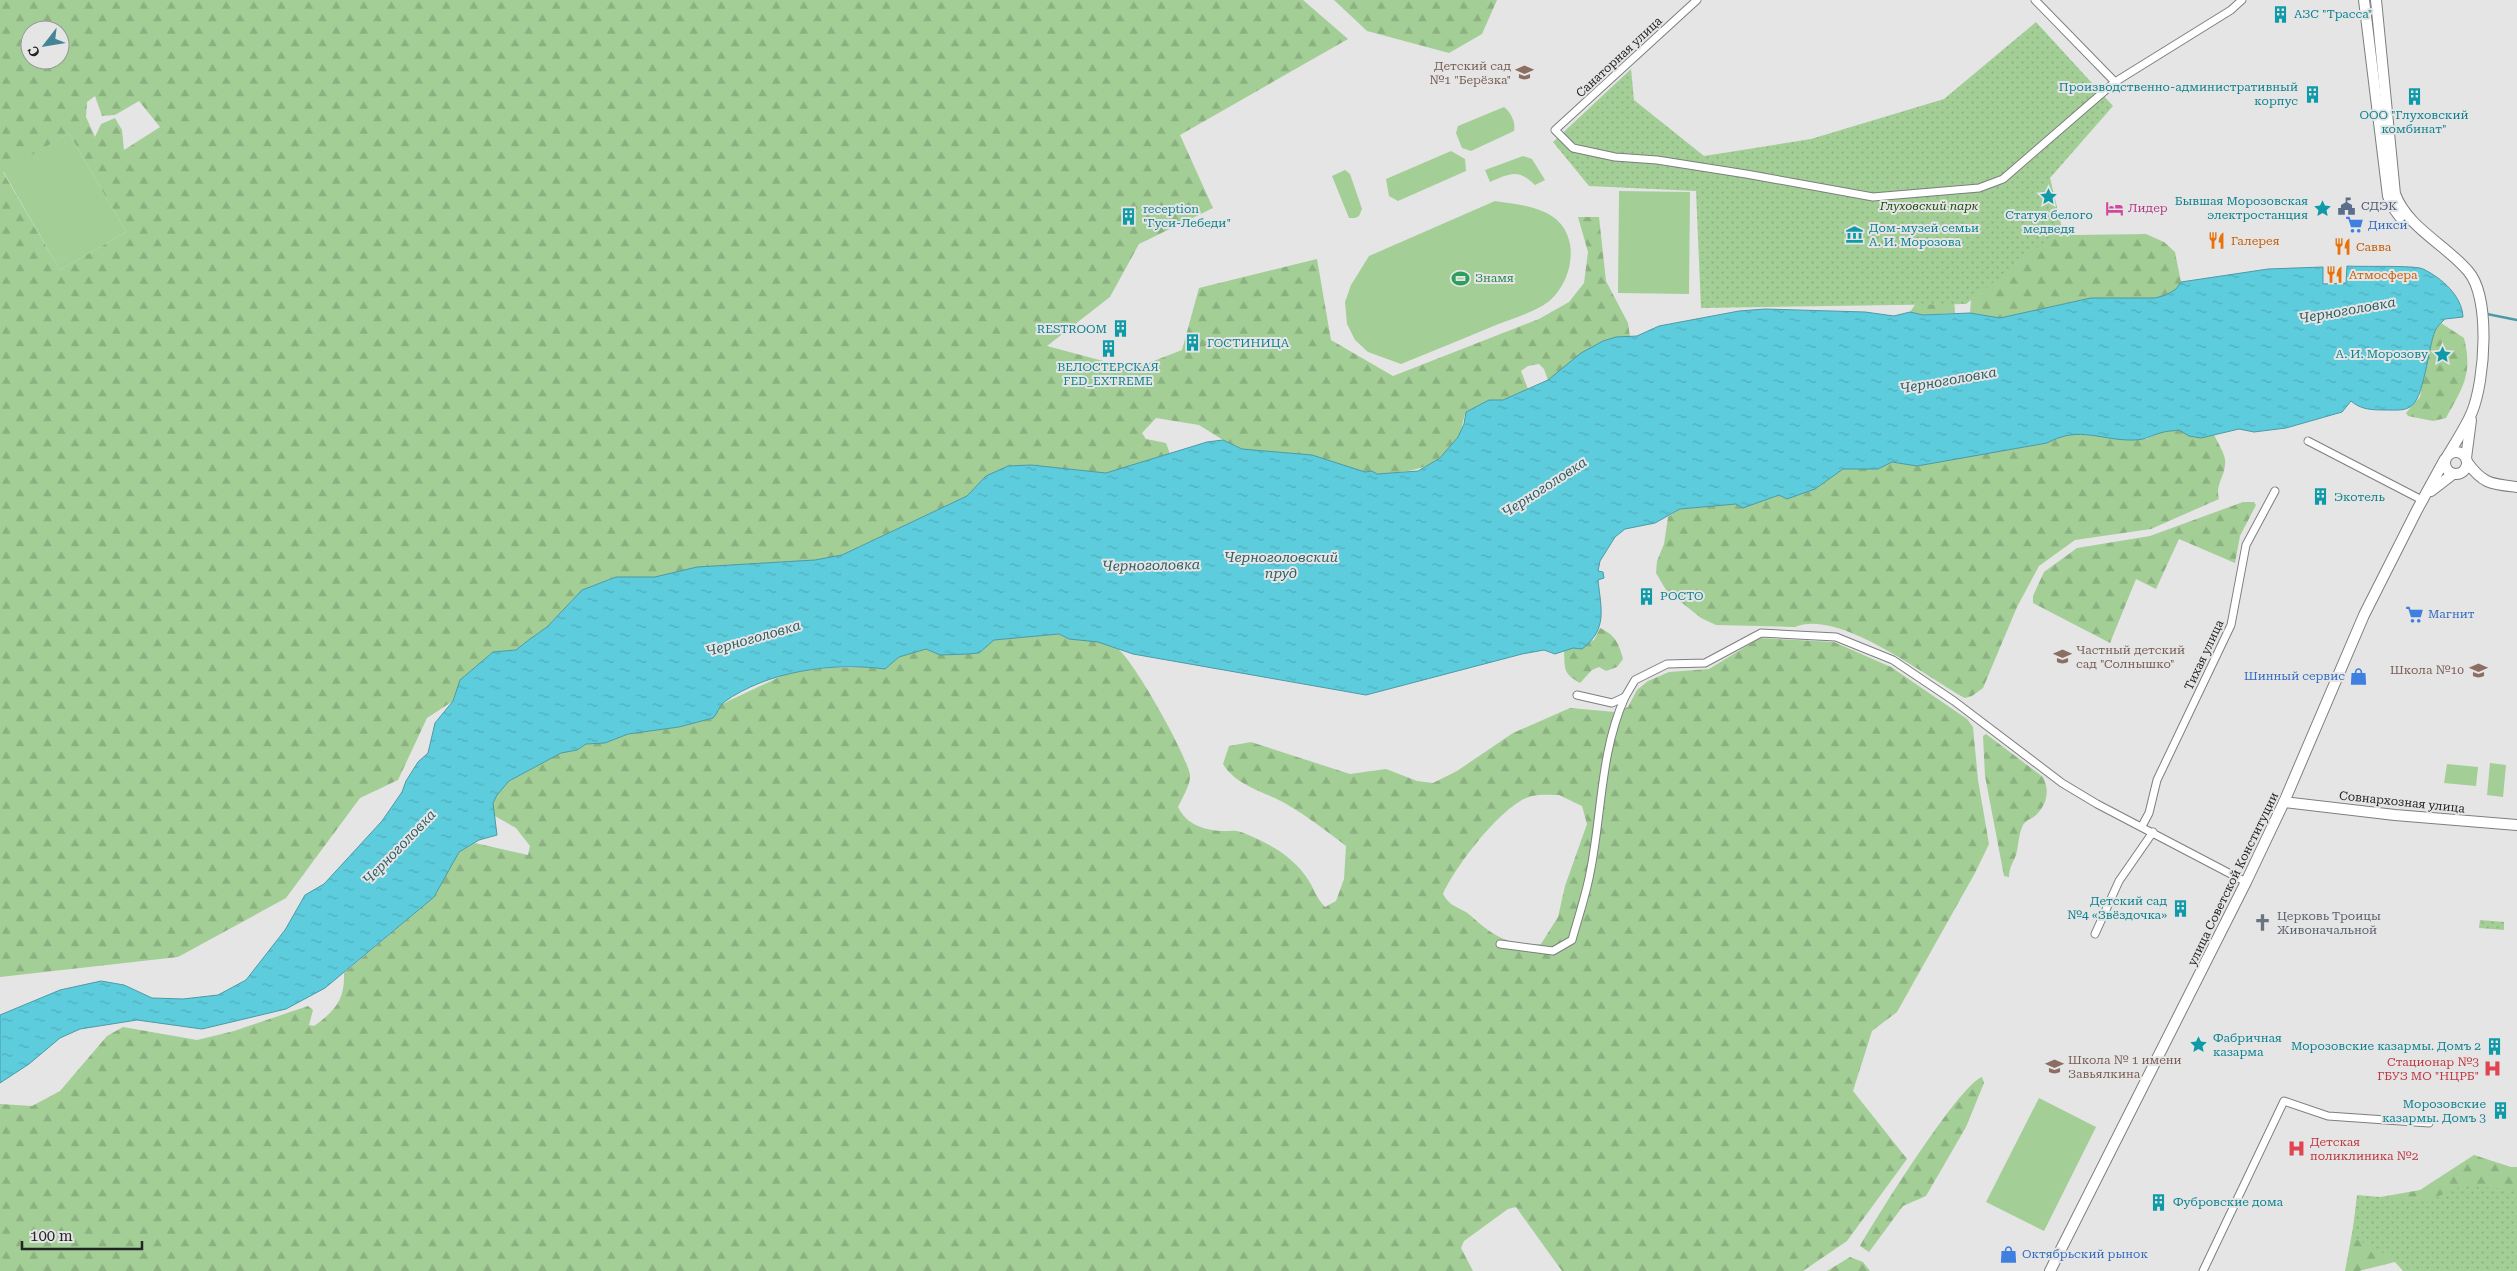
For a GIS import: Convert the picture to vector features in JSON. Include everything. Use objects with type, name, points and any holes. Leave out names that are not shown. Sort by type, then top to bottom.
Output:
[{"type":"street","name":"Санаторная улица","points":[[1697,0],[1555,130],[1573,148],[1615,157],[1656,160],[1746,174],[1873,197],[1948,192],[1979,188],[2003,179],[2115,82]]},
{"type":"street","points":[[2035,0],[2115,82],[2231,10],[2242,0]]},
{"type":"street","points":[[2364,0],[2389,200],[2399,216],[2429,243],[2468,270]]},
{"type":"street","points":[[2308,441],[2425,497],[2454,474],[2462,472],[2466,460],[2472,411],[2479,386],[2483,336],[2479,292],[2468,270],[2410,218],[2399,205],[2395,194],[2376,0]]},
{"type":"street","points":[[2472,411],[2447,457],[2447,470],[2454,474],[2478,476]]},
{"type":"street","points":[[2447,457],[2458,452],[2478,476],[2492,485],[2517,487]]},
{"type":"street","name":"улица Советской Конституции","points":[[2050,1271],[2246,882],[2284,802],[2364,615],[2447,457]]},
{"type":"street","name":"Тихая улица","points":[[2142,826],[2149,814],[2157,780],[2231,625],[2246,545],[2275,491]]},
{"type":"street","points":[[1500,944],[1553,951],[1572,940],[1590,873],[1615,718],[1636,680],[1667,664],[1705,663],[1761,634],[1836,637],[1893,660],[1954,701],[2062,783],[2097,804],[2246,882]]},
{"type":"street","points":[[1577,696],[1612,704],[1625,697]]},
{"type":"street","name":"Совнархозная улица","points":[[2284,802],[2395,815],[2517,825]]},
{"type":"street","points":[[2095,934],[2119,881],[2153,832]]},
{"type":"street","points":[[2203,1271],[2284,1101],[2328,1116],[2428,1123]]},
{"type":"green space","points":[[0,0],[1303,0],[1348,39],[1180,135],[1213,208],[1139,244],[1110,297],[1047,346],[1133,369],[1182,350],[1199,288],[1317,259],[1331,340],[1393,376],[1539,319],[1569,302],[1584,283],[1588,252],[1578,217],[1599,217],[1606,281],[1628,323],[1630,337],[1607,341],[1586,351],[1548,380],[1544,369],[1539,364],[1528,366],[1521,371],[1528,389],[1503,400],[1489,400],[1466,412],[1458,437],[1441,457],[1432,463],[1413,470],[1377,474],[1372,471],[1365,472],[1344,467],[1312,455],[1242,449],[1199,425],[1156,418],[1142,433],[1146,439],[1166,443],[1170,454],[1106,473],[1031,465],[986,476],[967,496],[842,555],[815,560],[655,577],[615,577],[582,590],[547,627],[516,650],[493,652],[460,680],[453,701],[427,718],[398,780],[360,798],[286,898],[178,957],[0,977]],"holes":[[[95,96],[102,116],[115,115],[139,101],[160,127],[124,150],[122,130],[115,118],[101,124],[95,137],[86,117],[87,102]],[[69,133],[126,232],[60,270],[3,172]]]},
{"type":"green space","points":[[1334,0],[1497,0],[1482,34],[1449,53],[1367,31]]},
{"type":"green space","name":"Глуховский парк","points":[[2036,22],[2113,106],[2050,178],[2062,228],[1966,304],[1701,308],[1696,191],[1589,186],[1553,142],[1631,69],[1634,100],[1704,156],[1811,139],[1944,99]]},
{"type":"green space","points":[[1504,107],[1512,118],[1514,131],[1471,151],[1462,148],[1456,133],[1458,126]]},
{"type":"green space","points":[[69,133],[126,232],[60,270],[3,171]]},
{"type":"green space","points":[[1451,151],[1465,159],[1466,171],[1398,201],[1389,196],[1386,179]]},
{"type":"green space","points":[[1523,156],[1532,159],[1545,180],[1535,185],[1523,176],[1513,174],[1490,182],[1485,170]]},
{"type":"green space","points":[[1345,170],[1350,174],[1362,209],[1359,216],[1355,218],[1349,218],[1332,176]]},
{"type":"green space","points":[[1619,191],[1690,192],[1689,294],[1618,293]]},
{"type":"green space","name":"Знамя","points":[[1495,201],[1541,210],[1560,222],[1566,232],[1571,253],[1568,271],[1561,288],[1549,301],[1531,312],[1401,364],[1368,352],[1355,340],[1347,324],[1345,302],[1351,285],[1369,256]]},
{"type":"green space","points":[[2047,230],[2074,235],[2146,234],[2164,242],[2175,252],[2181,282],[2176,289],[2166,295],[2155,298],[2091,298],[2000,318],[1970,313],[1971,299]]},
{"type":"green space","points":[[1951,253],[1955,313],[1923,315],[1910,312]]},
{"type":"green space","points":[[2441,323],[2464,338],[2467,351],[2467,371],[2462,389],[2446,418],[2433,421],[2408,416],[2406,413],[2420,397],[2423,374],[2435,329]]},
{"type":"green space","points":[[2179,430],[2196,437],[2214,434],[2225,461],[2218,490],[2219,499],[2151,529],[2075,540],[2039,566],[2017,607],[1983,688],[1972,696],[1965,698],[1906,661],[1858,636],[1835,627],[1813,624],[1795,627],[1716,625],[1701,618],[1666,590],[1656,573],[1657,561],[1664,544],[1668,517],[1680,509],[1736,504],[1743,508],[1779,495],[1787,499],[1815,489],[1843,469],[1878,469],[1892,462],[1917,466],[1992,451],[2047,443],[2061,436],[2081,433],[2147,439],[2160,432]]},
{"type":"green space","points":[[2243,502],[2254,502],[2256,505],[2240,536],[2235,563],[2179,539],[2156,589],[2136,579],[2110,643],[2033,603],[2033,596],[2044,572],[2077,548],[2150,536]]},
{"type":"green space","points":[[1600,628],[1616,640],[1623,659],[1617,667],[1606,671],[1599,667],[1592,670],[1580,683],[1570,676],[1566,670],[1564,651],[1594,640]]},
{"type":"green space","points":[[1059,634],[1105,643],[1118,649],[1126,657],[1147,689],[1187,764],[1190,779],[1178,807],[1181,813],[1196,825],[1215,830],[1241,832],[1279,851],[1303,872],[1325,907],[1336,901],[1344,879],[1346,846],[1317,824],[1279,800],[1252,788],[1236,778],[1223,764],[1229,746],[1251,742],[1350,774],[1386,769],[1417,781],[1433,783],[1457,771],[1513,733],[1570,708],[1615,712],[1628,707],[1637,690],[1648,681],[1669,672],[1709,669],[1760,638],[1834,642],[1891,667],[1967,719],[1973,727],[1978,780],[1989,844],[1975,873],[1897,1012],[1872,1031],[1853,1091],[1907,1159],[1847,1241],[1803,1271],[1562,1271],[1516,1207],[1508,1209],[1464,1241],[1461,1248],[1473,1271],[0,1271],[0,1104],[32,1106],[60,1091],[107,1036],[123,1027],[197,1040],[234,1031],[308,1006],[313,1010],[309,1025],[314,1026],[328,1015],[337,1004],[343,991],[344,973],[434,897],[459,852],[475,843],[528,855],[530,846],[516,828],[493,815],[493,803],[509,781],[561,753],[577,750],[586,744],[605,743],[628,734],[679,727],[713,718],[722,704],[790,672],[830,668],[866,667],[885,669],[899,657],[926,649],[941,655],[979,653],[994,640]],"holes":[[[1535,795],[1559,795],[1582,806],[1587,824],[1565,886],[1558,917],[1541,944],[1533,945],[1511,942],[1497,936],[1445,898],[1443,894],[1449,882],[1469,853],[1494,823],[1520,801]]]},
{"type":"green space","points":[[1986,734],[2043,777],[2047,793],[2045,803],[2039,812],[2023,825],[2009,877],[2004,876],[1985,776],[1983,736]]},
{"type":"green space","points":[[2490,763],[2506,765],[2503,797],[2487,795]]},
{"type":"green space","points":[[2447,764],[2478,767],[2476,786],[2444,783]]},
{"type":"green space","points":[[2480,920],[2504,922],[2504,930],[2479,928]]},
{"type":"green space","points":[[1982,1077],[1984,1083],[1966,1127],[1926,1196],[1903,1206],[1869,1252],[1860,1246],[1918,1154],[1955,1103],[1971,1085]]},
{"type":"green space","points":[[2039,1098],[2096,1127],[2044,1231],[1986,1202]]},
{"type":"green space","points":[[2474,1155],[2511,1167],[2517,1167],[2517,1271],[2403,1271],[2395,1262],[2359,1271],[2345,1271],[2358,1201],[2420,1190]]},
{"type":"green space","points":[[2461,1186],[2517,1189],[2517,1271],[2406,1271],[2397,1260],[2352,1237],[2357,1195],[2428,1201]]},
{"type":"green space","points":[[1850,1257],[1863,1262],[1870,1271],[1827,1271]]},
{"type":"water","name":"Черноголовский пруд","points":[[2347,266],[2423,269],[2437,277],[2450,288],[2459,302],[2463,317],[2445,319],[2436,329],[2419,395],[2408,408],[2372,410],[2363,408],[2351,401],[2342,412],[2286,428],[2254,432],[2239,429],[2201,438],[2189,436],[2179,430],[2162,432],[2138,440],[2122,440],[2080,434],[2070,435],[2047,443],[1917,466],[1892,462],[1878,469],[1843,469],[1815,489],[1787,499],[1779,495],[1743,508],[1736,504],[1680,509],[1655,523],[1625,529],[1615,537],[1600,561],[1598,571],[1603,572],[1604,578],[1598,580],[1601,609],[1599,626],[1596,634],[1582,649],[1573,648],[1555,654],[1544,650],[1522,654],[1366,695],[1133,654],[1098,642],[1069,639],[1059,634],[994,640],[979,653],[940,655],[926,649],[899,657],[885,669],[865,667],[822,668],[780,676],[741,691],[724,702],[713,718],[679,727],[628,734],[605,743],[586,744],[577,750],[561,753],[509,781],[493,803],[497,835],[479,840],[459,852],[434,897],[325,988],[286,1009],[202,1029],[137,1020],[80,1029],[60,1038],[29,1064],[0,1083],[0,1015],[60,990],[101,981],[124,985],[152,998],[183,999],[218,995],[246,980],[285,930],[305,895],[324,884],[382,821],[402,792],[406,781],[418,762],[428,753],[435,723],[453,701],[460,680],[493,652],[516,650],[547,627],[582,590],[616,577],[655,577],[697,567],[815,560],[842,555],[967,496],[986,476],[1008,466],[1031,465],[1106,473],[1207,442],[1223,440],[1242,449],[1312,455],[1377,474],[1418,471],[1440,458],[1458,437],[1464,424],[1466,412],[1489,400],[1503,400],[1548,380],[1581,353],[1603,341],[1616,337],[1637,336],[1659,326],[1739,311],[1765,309],[1865,312],[1894,316],[1910,312],[1923,315],[1970,313],[2000,318],[2091,298],[2155,298],[2166,295],[2176,289],[2181,282],[2268,269],[2323,267],[2323,284],[2346,283]]},
{"type":"waterway","name":"Черноголовка","points":[[2487,314],[2517,320]]},
{"type":"place","name":"АЗС \"Трасса\"","points":[[2280,14]]},
{"type":"place","name":"Детский сад №1 \"Берёзка\"","points":[[1525,73]]},
{"type":"place","name":"Производственно-административный корпус","points":[[2312,94]]},
{"type":"place","name":"ООО \"Глуховский комбинат\"","points":[[2414,96]]},
{"type":"place","name":"Статуя белого медведя","points":[[2049,196]]},
{"type":"place","name":"СДЭК","points":[[2347,206]]},
{"type":"place","name":"Лидер","points":[[2114,208]]},
{"type":"place","name":"Бывшая Морозовская электростанция","points":[[2322,208]]},
{"type":"place","name":"reception \"Гуси-Лебеди\"","points":[[1129,216]]},
{"type":"place","name":"Дикси","points":[[2354,225]]},
{"type":"place","name":"Дом-музей семьи А. И. Морозова","points":[[1855,235]]},
{"type":"place","name":"Галерея","points":[[2217,241]]},
{"type":"place","name":"Савва","points":[[2342,247]]},
{"type":"place","name":"Атмосфера","points":[[2335,275]]},
{"type":"place","name":"Знамя","points":[[1461,278]]},
{"type":"place","name":"RESTROOM","points":[[1121,329]]},
{"type":"place","name":"ГОСТИНИЦА","points":[[1193,343]]},
{"type":"place","name":"ВЕЛОСТЕРСКАЯ FED_EXTREME","points":[[1108,348]]},
{"type":"place","name":"А. И. Морозову","points":[[2442,354]]},
{"type":"place","name":"Экотель","points":[[2320,497]]},
{"type":"place","name":"РОСТО","points":[[1646,596]]},
{"type":"place","name":"Магнит","points":[[2414,614]]},
{"type":"place","name":"Частный детский сад \"Солнышко\"","points":[[2062,657]]},
{"type":"place","name":"Школа №10","points":[[2478,670]]},
{"type":"place","name":"Шинный сервис","points":[[2359,676]]},
{"type":"place","name":"Детский сад №4 «Звёздочка»","points":[[2181,908]]},
{"type":"place","name":"Церковь Троицы Живоначальной","points":[[2263,923]]},
{"type":"place","name":"Фабричная казарма","points":[[2199,1045]]},
{"type":"place","name":"Морозовские казармы. Домъ 2","points":[[2495,1046]]},
{"type":"place","name":"Школа № 1 имени Завьялкина","points":[[2054,1067]]},
{"type":"place","name":"Стационар №3 ГБУЗ МО \"НЦРБ\"","points":[[2493,1069]]},
{"type":"place","name":"Морозовские казармы. Домъ 3","points":[[2500,1111]]},
{"type":"place","name":"Детская поликлиника №2","points":[[2296,1149]]},
{"type":"place","name":"Фубровские дома","points":[[2159,1202]]},
{"type":"place","name":"Октябрьский рынок","points":[[2008,1254]]}]
